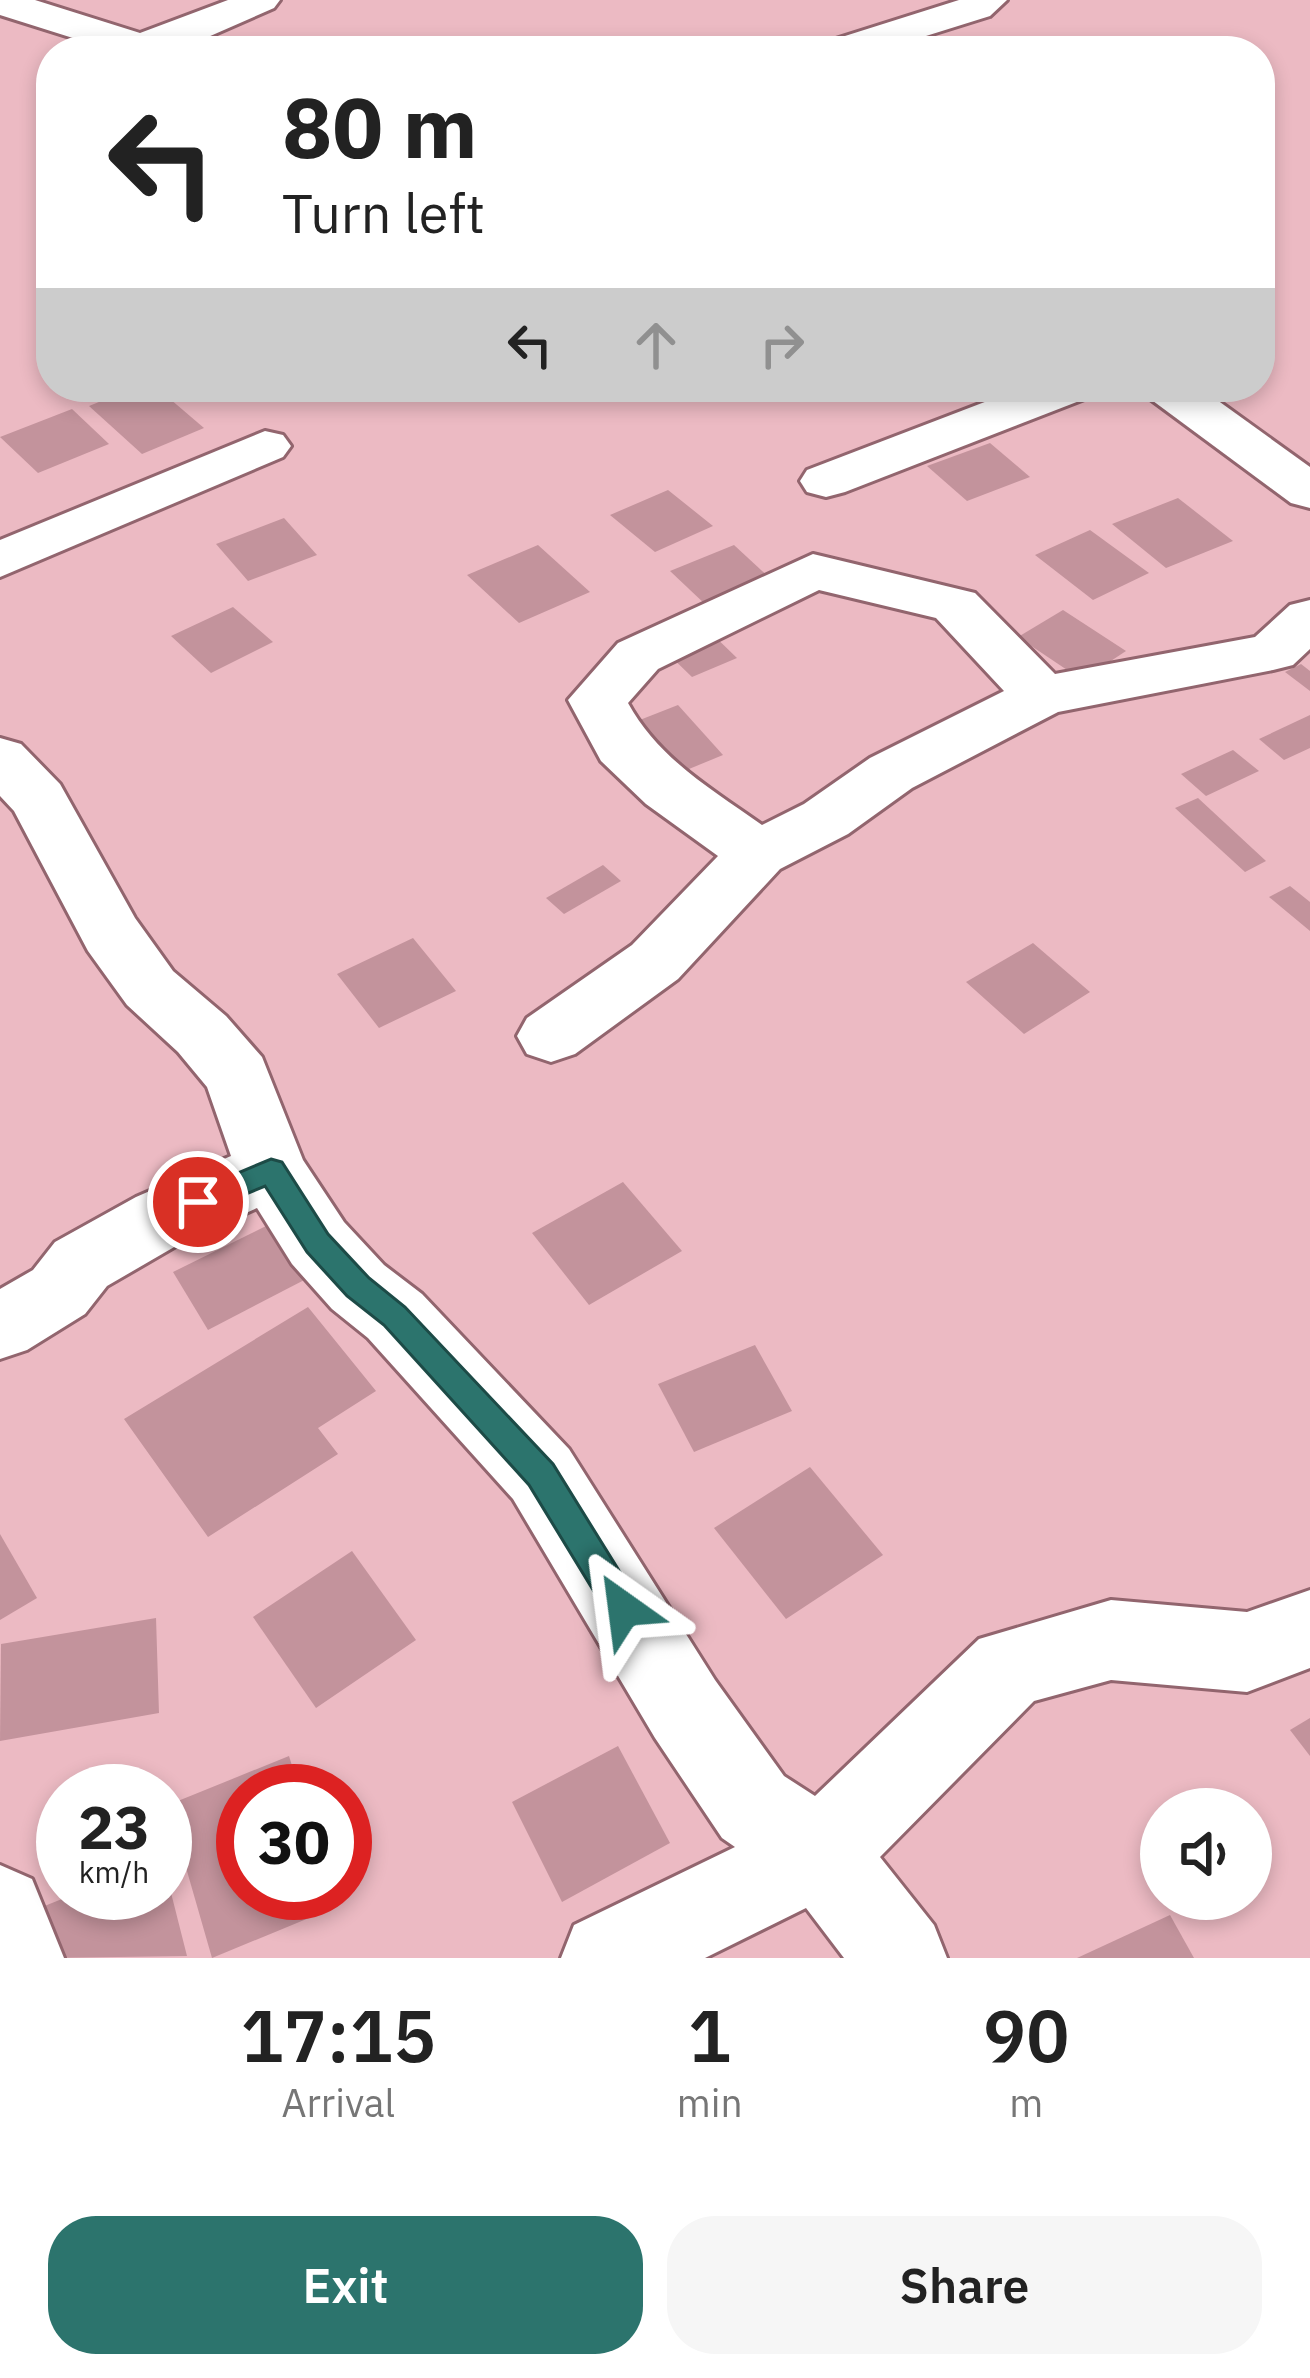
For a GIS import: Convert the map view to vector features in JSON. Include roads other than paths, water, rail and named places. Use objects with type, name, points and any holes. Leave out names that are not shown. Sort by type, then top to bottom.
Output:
[{"type":"street","points":[[179,36],[260,0]]},
{"type":"street","points":[[882,36],[976,8],[987,0]]},
{"type":"street","points":[[0,2],[106,36]]},
{"type":"street","points":[[826,481],[1030,402]]},
{"type":"street","points":[[1187,402],[1310,492]]},
{"type":"street","points":[[0,560],[265,446]]},
{"type":"street","points":[[758,853],[668,789],[622,747],[597,700],[638,656],[813,571],[955,605],[1042,696]]},
{"type":"street","points":[[551,1036],[656,962],[758,853],[826,819],[891,773],[1042,696],[1273,652],[1310,618]]},
{"type":"street","points":[[1,761],[38,800],[111,934],[137,970],[238,1076],[271,1170],[318,1243],[358,1287],[394,1316],[541,1474],[686,1709],[753,1807],[821,1853],[901,1958]]},
{"type":"street","points":[[0,1327],[59,1292],[81,1264],[162,1218],[271,1170]]},
{"type":"street","points":[[607,1958],[821,1853],[1009,1667],[1111,1640],[1247,1652],[1310,1630]]},
{"type":"street","points":[[0,1911],[18,1958]]}]
